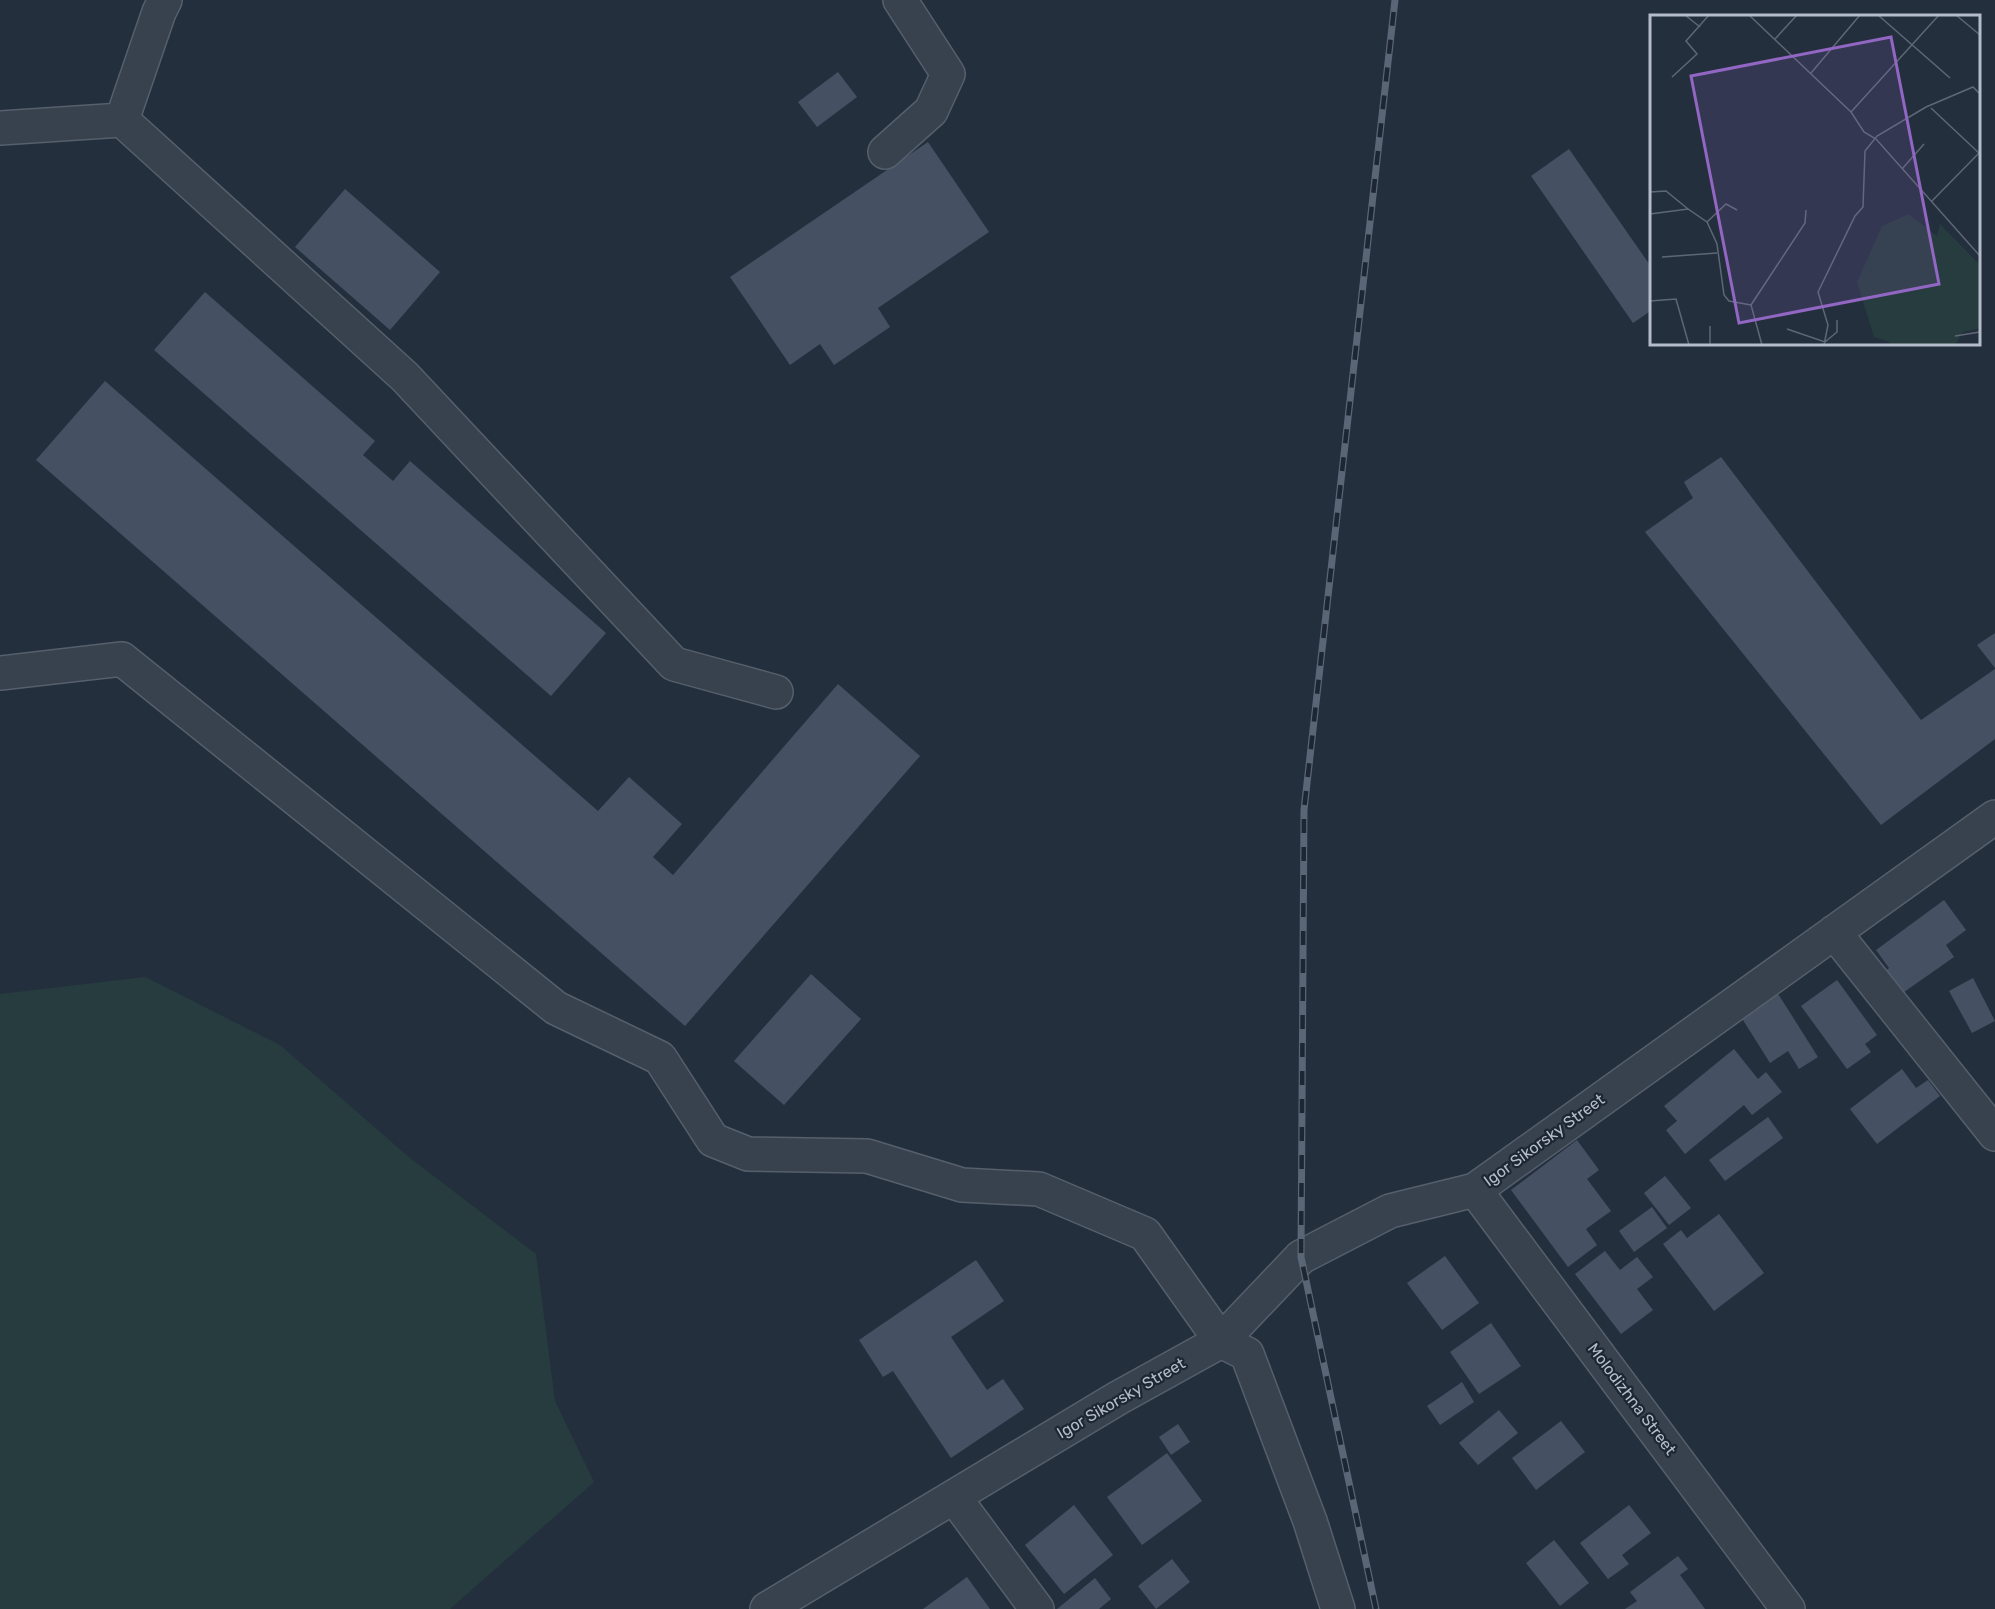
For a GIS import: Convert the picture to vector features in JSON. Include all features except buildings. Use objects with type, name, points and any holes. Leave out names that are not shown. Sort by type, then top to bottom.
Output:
[{"type":"street","points":[[122,120],[165,0]]},
{"type":"street","points":[[885,152],[931,111],[948,74],[900,0]]},
{"type":"street","points":[[0,128],[122,120],[405,377],[674,664],[776,692]]},
{"type":"street","points":[[0,673],[122,659],[556,1008],[660,1058],[713,1140],[748,1154],[867,1156],[962,1185],[1039,1189],[1145,1234],[1221,1341],[1247,1354],[1310,1521],[1338,1609]]},
{"type":"street","name":"Igor Sikorsky Street","points":[[768,1609],[1118,1398],[1221,1341],[1300,1257],[1390,1211],[1475,1190],[1995,817]]},
{"type":"street","points":[[1834,932],[1995,1134]]},
{"type":"street","name":"Molodizhna Street","points":[[1475,1190],[1788,1609]]},
{"type":"street","points":[[954,1497],[1037,1609]]},
{"type":"green space","points":[[145,977],[280,1045],[410,1158],[536,1254],[555,1401],[594,1482],[450,1609],[0,1609],[0,994]]},
{"type":"railway","points":[[1376,1609],[1301,1257],[1304,810],[1395,0]]}]
